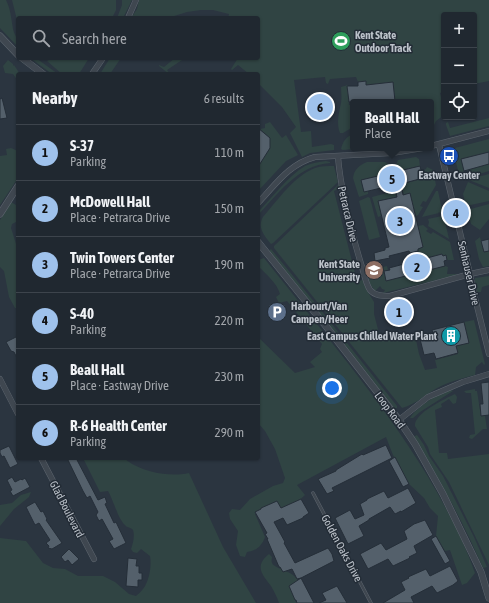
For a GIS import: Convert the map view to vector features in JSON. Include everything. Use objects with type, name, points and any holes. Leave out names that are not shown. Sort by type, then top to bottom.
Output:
[{"type":"street","points":[[129,16],[136,0]]},
{"type":"street","points":[[0,36],[16,53]]},
{"type":"street","points":[[25,60],[40,72]]},
{"type":"street","points":[[93,72],[102,60]]},
{"type":"street","points":[[434,146],[489,132]]},
{"type":"street","name":"Senhauser Drive","points":[[439,145],[489,354]]},
{"type":"street","points":[[260,201],[293,167],[315,157],[404,151]]},
{"type":"street","name":"Petrarca Drive","points":[[338,156],[339,170],[356,248],[366,280],[373,293],[390,296],[489,270]]},
{"type":"street","points":[[0,214],[16,189]]},
{"type":"street","name":"Loop Road","points":[[260,244],[399,420],[420,452],[472,552],[486,583],[489,598]]},
{"type":"street","points":[[399,420],[428,397],[463,382],[489,374]]},
{"type":"street","points":[[0,379],[16,410]]},
{"type":"street","name":"Glad Boulevard","points":[[42,460],[86,547],[94,559]]},
{"type":"lane","name":"Golden Oaks Drive","points":[[313,493],[371,603]]},
{"type":"green space","points":[[0,0],[6,0],[16,36],[16,45],[0,28]]},
{"type":"green space","points":[[12,0],[116,0],[116,10],[113,16],[16,16]]},
{"type":"green space","points":[[122,0],[132,0],[124,16],[118,16],[122,5]]},
{"type":"green space","points":[[139,0],[489,0],[489,81],[477,83],[477,12],[441,12],[441,117],[434,125],[434,99],[395,99],[393,82],[366,85],[366,81],[358,82],[356,77],[330,79],[328,84],[326,83],[325,77],[294,80],[301,132],[311,131],[312,147],[331,144],[334,145],[334,150],[310,153],[302,157],[290,133],[296,127],[282,107],[260,85],[260,72],[247,72],[238,65],[232,70],[231,69],[237,60],[260,60],[260,16],[228,16],[229,14],[213,10],[201,10],[174,16],[132,16],[137,9]]},
{"type":"green space","points":[[8,60],[13,64],[19,72],[16,72],[16,78],[13,74],[5,73],[3,66]]},
{"type":"green space","points":[[33,60],[39,60],[55,72],[49,72]]},
{"type":"green space","points":[[88,60],[80,72],[60,72],[47,61]]},
{"type":"green space","points":[[109,60],[120,60],[111,72],[101,72]]},
{"type":"green space","points":[[173,60],[182,60],[167,70],[168,72],[159,65],[164,67]]},
{"type":"green space","points":[[348,85],[350,105],[350,129],[343,133],[340,133],[338,122],[341,87]]},
{"type":"green space","points":[[489,118],[489,126],[450,136],[446,125],[448,122],[450,128]]},
{"type":"green space","points":[[270,122],[282,138],[286,135],[298,155],[286,161],[260,189],[260,162],[270,148],[270,138],[260,129],[265,128],[265,124]]},
{"type":"green space","points":[[350,135],[350,149],[343,150],[341,149],[348,136]]},
{"type":"green space","points":[[489,139],[489,152],[461,159],[465,176],[464,178],[460,179],[453,150],[455,150],[455,148]]},
{"type":"green space","points":[[11,148],[16,150],[16,181],[0,205],[0,156],[7,155],[6,149]]},
{"type":"green space","points":[[416,157],[419,159],[420,166],[397,171],[396,165],[398,160]]},
{"type":"green space","points":[[326,161],[330,162],[308,169],[298,175],[281,190],[260,213],[260,210],[286,181],[305,166]]},
{"type":"green space","points":[[367,162],[385,162],[391,166],[393,172],[361,180],[364,192],[368,191],[368,194],[359,197],[353,178],[354,173],[357,168]]},
{"type":"green space","points":[[489,164],[489,171],[470,177],[467,170]]},
{"type":"green space","points":[[322,166],[334,166],[338,182],[271,244],[261,228],[261,221],[263,217],[287,189],[300,177],[315,168]]},
{"type":"green space","points":[[427,167],[433,170],[436,185],[426,202],[423,201],[420,206],[423,207],[416,216],[410,193],[404,195],[401,184],[423,179],[422,176],[425,175],[424,170]]},
{"type":"green space","points":[[489,174],[489,188],[469,180],[470,179]]},
{"type":"green space","points":[[468,182],[489,191],[489,201],[466,206],[463,194]]},
{"type":"green space","points":[[339,184],[340,188],[334,191],[357,281],[363,280],[366,289],[374,302],[374,314],[381,341],[417,332],[418,334],[415,335],[419,354],[425,370],[437,368],[435,360],[458,354],[456,346],[469,343],[464,322],[474,320],[485,364],[484,365],[482,362],[476,367],[475,375],[441,386],[412,404],[402,408],[274,248],[274,246]]},
{"type":"green space","points":[[395,191],[396,197],[378,201],[381,216],[378,217],[372,197]]},
{"type":"green space","points":[[436,191],[438,191],[442,210],[441,213],[438,212],[439,213],[422,217]]},
{"type":"green space","points":[[368,197],[370,198],[380,237],[369,240],[359,201]]},
{"type":"green space","points":[[11,202],[16,205],[16,222],[12,224],[11,228],[16,244],[16,308],[9,297],[4,271],[0,267],[0,220]]},
{"type":"green space","points":[[489,204],[489,219],[480,230],[471,224],[467,210]]},
{"type":"green space","points":[[442,216],[444,217],[449,239],[428,226],[428,219]]},
{"type":"green space","points":[[423,225],[428,229],[426,231],[431,234],[433,232],[450,242],[454,260],[447,260],[446,255],[443,256],[442,254],[420,260],[418,249],[423,247],[418,226]]},
{"type":"green space","points":[[480,237],[484,252],[489,251],[489,266],[483,267],[479,259],[475,241]]},
{"type":"green space","points":[[271,249],[329,320],[326,323],[269,251]]},
{"type":"green space","points":[[264,258],[328,338],[370,391],[409,446],[440,498],[465,547],[475,573],[467,583],[462,585],[450,550],[445,551],[436,536],[438,516],[430,508],[424,498],[409,484],[393,455],[386,437],[297,485],[305,495],[294,505],[284,510],[275,502],[255,514],[265,537],[258,548],[247,552],[245,557],[240,556],[236,545],[238,531],[230,519],[229,513],[232,509],[240,510],[250,499],[273,486],[283,483],[285,478],[275,449],[260,425],[260,339],[295,373],[315,367],[310,362],[322,352],[320,349],[322,344],[287,301],[279,303],[276,297],[280,294],[279,290],[260,268],[260,259]]},
{"type":"green space","points":[[387,266],[388,270],[384,271],[386,281],[445,266],[448,267],[447,274],[458,274],[383,293],[385,290],[380,286],[375,291],[370,284],[367,272],[376,273],[375,269]]},
{"type":"green space","points":[[489,276],[489,285],[482,287],[481,292],[477,292],[475,287],[475,278]]},
{"type":"green space","points":[[331,323],[397,406],[397,408],[394,408],[329,325]]},
{"type":"green space","points":[[475,389],[475,391],[477,391],[481,416],[485,416],[487,429],[483,429],[472,439],[469,438],[470,435],[475,434],[471,393],[466,393],[464,391]]},
{"type":"green space","points":[[446,391],[453,391],[413,418],[410,418],[428,401]]},
{"type":"green space","points":[[455,394],[457,397],[456,403],[453,404],[449,399],[441,404],[442,407],[435,410],[439,453],[447,453],[448,459],[489,454],[489,565],[449,482],[430,454],[428,447],[415,426],[419,416],[425,411]]},
{"type":"green space","points":[[417,435],[443,476],[474,537],[487,567],[483,568],[451,501],[413,437]]},
{"type":"green space","points":[[84,460],[126,460],[152,472],[174,475],[189,473],[223,547],[256,603],[0,603],[0,538],[26,541],[43,563],[53,568],[65,569],[78,576],[103,576],[115,582],[129,594],[136,596],[141,591],[147,582],[150,573],[150,556],[141,549],[137,553],[133,552],[131,549],[134,540],[133,530],[122,522],[108,491],[100,492]]},
{"type":"green space","points":[[31,492],[29,497],[14,509],[0,526],[0,505],[12,503],[21,495]]},
{"type":"green space","points":[[269,554],[272,557],[272,562],[274,565],[290,573],[297,579],[299,584],[292,590],[296,603],[279,603],[272,588],[262,574],[262,562]]},
{"type":"building","points":[[366,81],[366,85],[393,82],[395,99],[350,99],[349,102],[347,86],[358,86],[358,82]]},
{"type":"building","points":[[2,98],[7,118],[0,119],[0,99]]},
{"type":"building","points":[[260,130],[270,138],[270,148],[260,164]]},
{"type":"building","points":[[489,152],[489,164],[464,171],[461,159]]},
{"type":"building","points":[[420,166],[421,170],[424,170],[425,176],[422,176],[423,178],[401,184],[403,195],[410,193],[423,247],[418,249],[418,251],[410,253],[409,251],[389,256],[390,258],[375,261],[374,253],[385,250],[385,248],[389,247],[378,201],[397,197],[394,185],[364,192],[361,180]]},
{"type":"building","points":[[489,239],[489,251],[484,252],[481,241]]},
{"type":"building","points":[[442,254],[443,256],[446,255],[447,260],[444,261],[445,266],[386,281],[384,271],[390,270],[389,268]]},
{"type":"building","name":"East Campus Chilled Water Plant","points":[[464,322],[469,343],[456,346],[458,353],[436,359],[434,353],[424,355],[420,339],[434,336],[432,330]]},
{"type":"building","points":[[16,337],[16,356],[14,352],[11,351],[6,342]]},
{"type":"building","points":[[489,382],[489,415],[481,416],[480,404],[483,404],[481,383]]},
{"type":"building","points":[[386,445],[392,458],[332,488],[334,491],[327,494],[318,479],[336,471],[362,454],[363,455]]},
{"type":"building","points":[[9,446],[18,464],[10,468],[4,456],[2,457],[0,453],[0,450]]},
{"type":"building","points":[[395,457],[409,484],[403,487],[389,461]]},
{"type":"building","points":[[68,460],[77,460],[98,500],[105,497],[107,503],[105,504],[126,543],[114,549],[109,541],[113,539],[102,519],[99,521],[96,515],[98,512],[90,496],[87,498]]},
{"type":"building","points":[[12,477],[15,482],[25,478],[30,487],[13,496],[7,480]]},
{"type":"building","points":[[408,488],[416,503],[395,514],[390,507],[369,519],[359,526],[364,536],[348,544],[335,518],[350,510],[355,519],[364,515],[360,504],[367,499],[384,491],[388,498]]},
{"type":"building","points":[[301,499],[309,513],[303,518],[287,525],[283,518],[274,522],[285,542],[284,543],[295,563],[328,548],[334,561],[297,579],[292,569],[283,572],[279,567],[265,534],[267,533],[255,512],[277,501],[281,508]]},
{"type":"building","points":[[35,502],[41,512],[43,511],[47,519],[46,520],[62,543],[52,549],[48,548],[49,546],[46,543],[50,540],[39,523],[35,525],[26,507]]},
{"type":"building","points":[[425,520],[433,535],[414,546],[417,553],[393,566],[388,559],[368,569],[360,554],[381,543],[386,550],[407,539],[404,531],[414,524]]},
{"type":"building","points":[[436,536],[450,561],[445,564],[431,539]]},
{"type":"building","points":[[69,549],[79,559],[72,565],[68,560],[65,562],[61,557]]},
{"type":"building","points":[[128,558],[137,559],[136,566],[139,566],[139,573],[142,573],[142,580],[138,580],[138,587],[126,586]]},
{"type":"building","points":[[450,566],[458,581],[453,585],[437,593],[432,586],[411,597],[414,603],[383,603],[405,590],[401,582],[409,578],[408,577],[426,569],[430,576]]},
{"type":"building","points":[[301,578],[314,603],[297,603],[295,600],[289,586]]},
{"type":"building","points":[[337,586],[347,603],[319,603],[326,600],[322,593]]},
{"type":"place","name":"Kent State Outdoor Track","points":[[341,41]]},
{"type":"place","name":"R-6 Health Center","points":[[320,107]]},
{"type":"place","name":"Eastway Center","points":[[449,156]]},
{"type":"place","name":"Beall Hall","points":[[392,179]]},
{"type":"place","name":"S-40","points":[[456,213]]},
{"type":"place","name":"Twin Towers Center","points":[[400,221]]},
{"type":"place","name":"McDowell Hall","points":[[417,267]]},
{"type":"place","name":"Kent State University","points":[[374,270]]},
{"type":"place","name":"Harbourt/Van Campen/Heer","points":[[277,312]]},
{"type":"place","name":"S-37","points":[[399,312]]},
{"type":"place","name":"East Campus Chilled Water Plant","points":[[451,336]]}]
